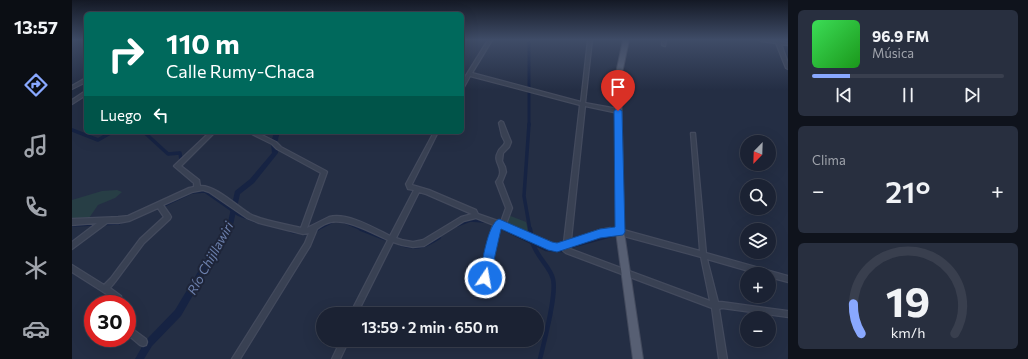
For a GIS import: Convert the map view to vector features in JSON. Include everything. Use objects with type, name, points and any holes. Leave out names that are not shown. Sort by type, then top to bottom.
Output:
[{"type":"main road","points":[[622,57],[618,78],[620,232],[638,359]]},
{"type":"street","points":[[479,57],[466,76],[534,90],[583,104],[618,111]]},
{"type":"street","points":[[588,57],[564,245],[568,251],[626,274],[715,306],[788,314]]},
{"type":"street","points":[[783,57],[788,68]]},
{"type":"street","points":[[72,88],[84,81]]},
{"type":"street","points":[[72,102],[84,94]]},
{"type":"street","points":[[485,278],[495,228],[501,224],[509,208],[499,182],[504,175],[503,167],[499,161],[500,152],[507,146],[508,142],[500,123]]},
{"type":"street","points":[[197,188],[197,182],[177,166],[211,134]]},
{"type":"street","points":[[256,134],[324,172],[303,231]]},
{"type":"street","points":[[435,134],[409,184],[412,189],[427,192],[474,212],[476,216]]},
{"type":"street","points":[[693,134],[703,254],[715,306],[723,359]]},
{"type":"street","points":[[72,222],[102,223],[129,218],[160,206],[197,188],[211,190],[249,216],[303,231],[313,230],[330,220],[338,219],[346,220],[392,240],[416,245],[424,243],[463,219],[476,216],[501,224],[551,246],[564,245],[600,233],[610,231],[620,232],[788,279]]},
{"type":"street","points":[[357,307],[417,190]]},
{"type":"street","points":[[104,289],[113,280],[142,241],[168,217],[160,206]]},
{"type":"street","points":[[72,246],[102,223]]},
{"type":"street","points":[[236,359],[308,244],[313,230]]},
{"type":"street","points":[[72,268],[114,295]]},
{"type":"street","points":[[136,336],[143,342]]},
{"type":"street","points":[[336,359],[342,347]]},
{"type":"shaded area","points":[[117,190],[122,192],[115,198],[98,205],[89,218],[72,218],[72,200],[102,191]]},
{"type":"shaded area","points":[[508,215],[526,222],[529,235],[505,224]]},
{"type":"waterway","points":[[529,57],[529,124]]},
{"type":"waterway","points":[[529,124],[524,196],[530,230]]},
{"type":"waterway","points":[[72,130],[98,140],[108,134]]},
{"type":"waterway","points":[[146,134],[168,154],[180,153],[181,160]]},
{"type":"waterway","name":"Río Chijllawiri","points":[[139,359],[149,343],[178,313],[231,223],[237,193],[252,181],[275,153],[274,143],[276,134]]},
{"type":"waterway","points":[[160,207],[192,192],[205,191],[238,214],[261,223]]},
{"type":"waterway","points":[[457,225],[470,220],[484,221]]},
{"type":"waterway","points":[[292,231],[309,233],[333,221]]},
{"type":"waterway","points":[[345,222],[364,230]]},
{"type":"waterway","points":[[72,225],[119,223]]},
{"type":"waterway","points":[[501,227],[505,229]]},
{"type":"waterway","points":[[361,229],[384,238]]},
{"type":"waterway","points":[[505,229],[532,242]]},
{"type":"waterway","points":[[530,229],[531,235]]},
{"type":"waterway","points":[[567,247],[611,235]]},
{"type":"waterway","points":[[401,244],[421,246],[439,237]]},
{"type":"waterway","points":[[532,242],[546,249],[562,250]]},
{"type":"waterway","points":[[532,242],[551,274],[554,286],[550,318],[540,359]]},
{"type":"route","points":[[485,278],[495,228],[499,224],[551,246],[557,247],[600,233],[610,231],[620,232],[618,111]]}]
